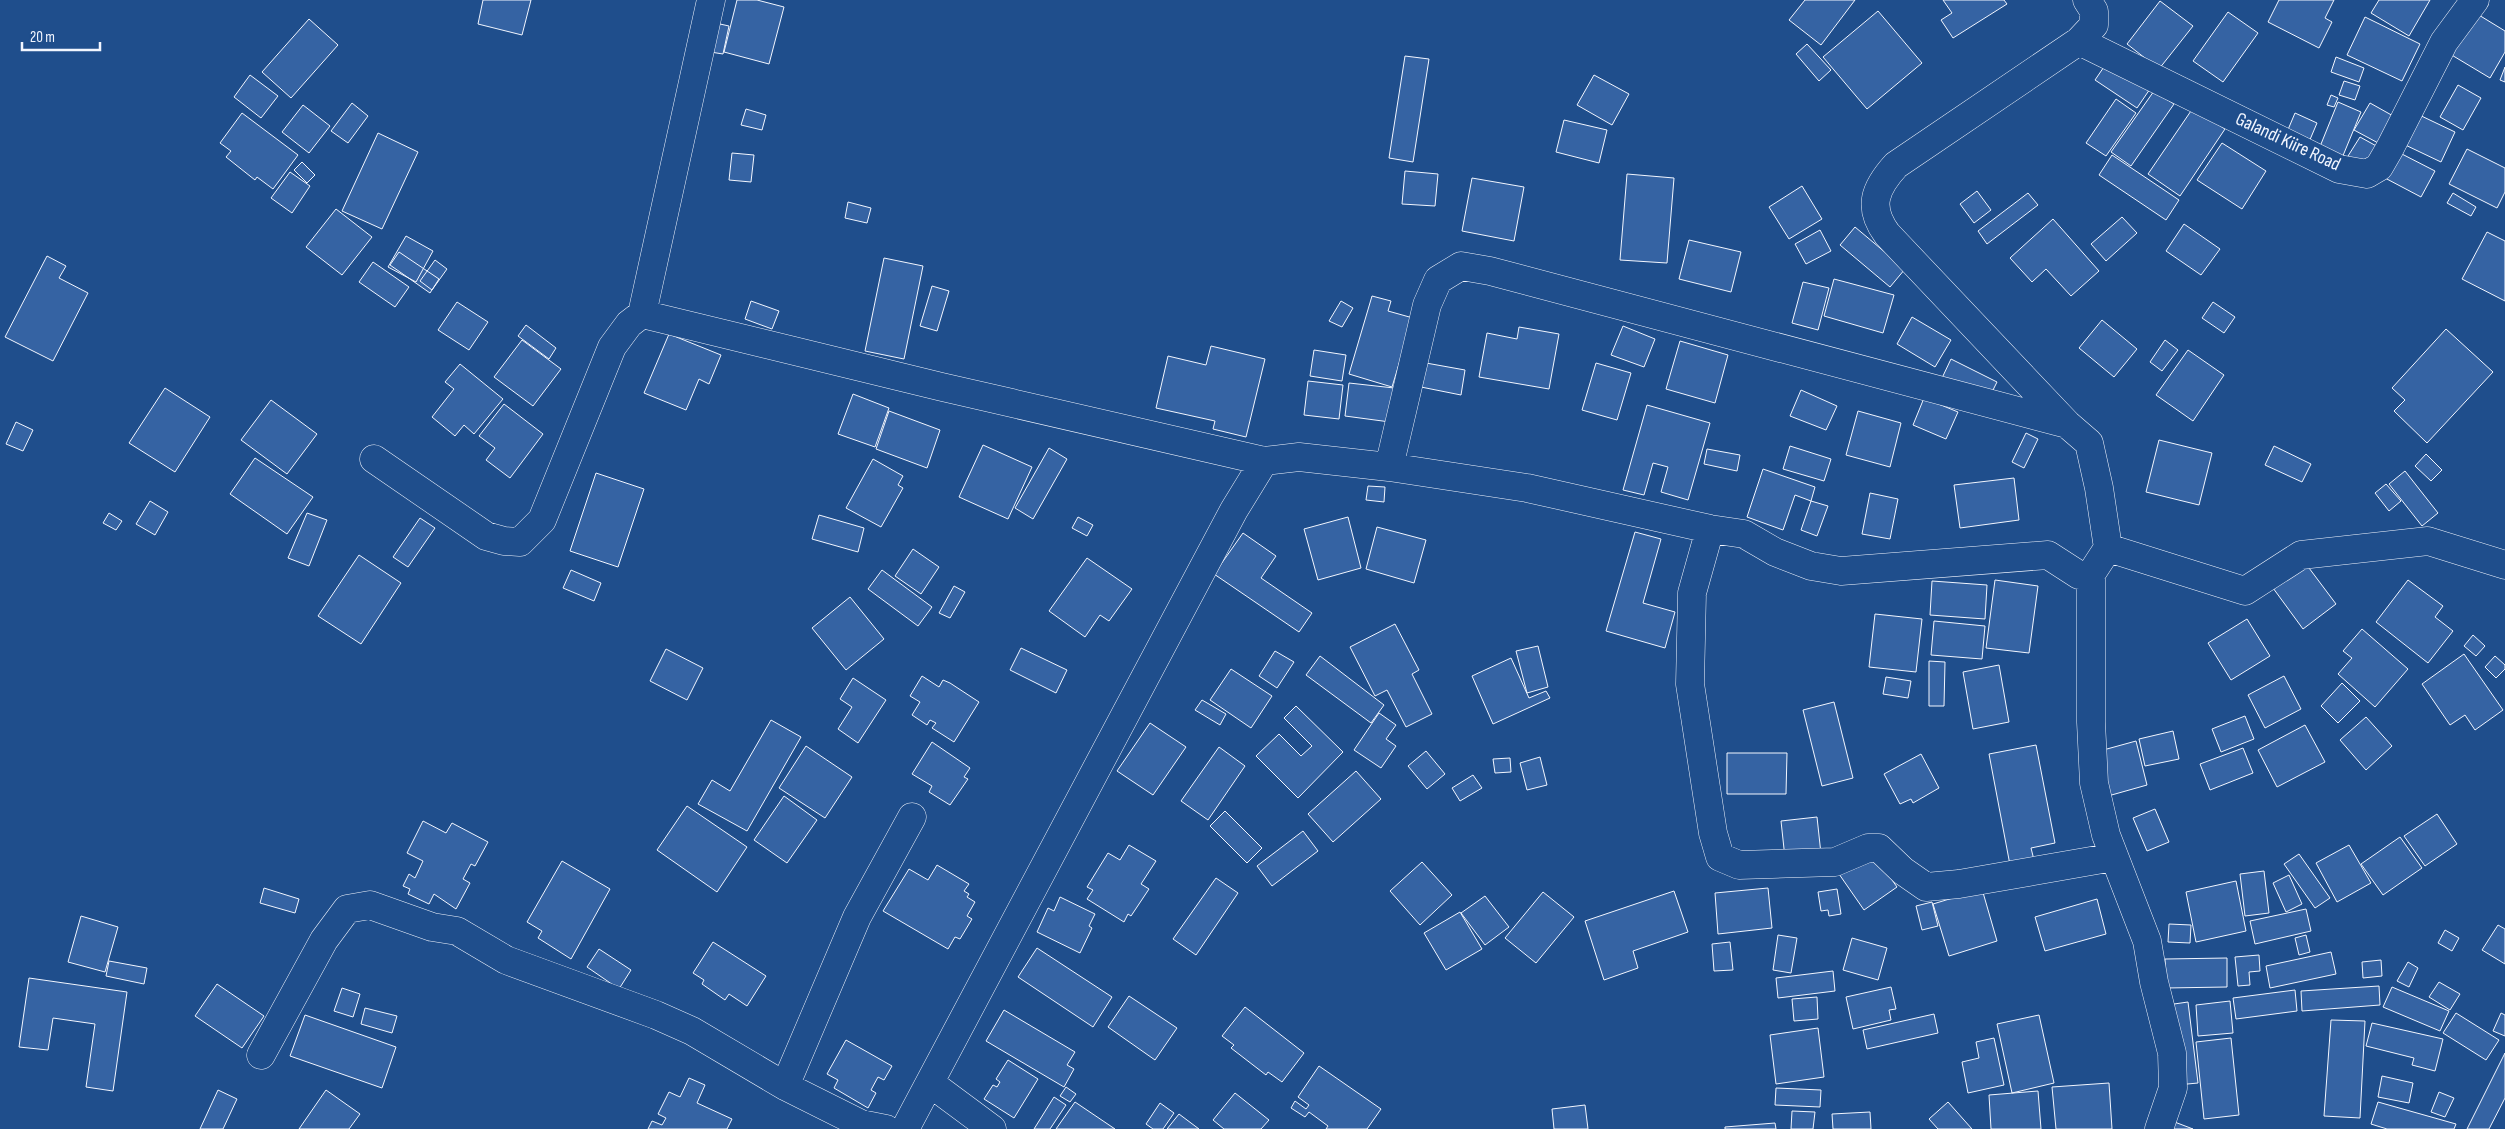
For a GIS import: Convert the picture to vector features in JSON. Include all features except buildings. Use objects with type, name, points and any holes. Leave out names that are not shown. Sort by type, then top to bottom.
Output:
[{"type":"street","points":[[374,459],[486,536],[504,541],[520,542],[542,520],[612,347],[630,324],[642,314],[711,0]]},
{"type":"street","points":[[2087,0],[2094,11],[2094,25],[2079,41],[1896,165],[1881,182],[1875,201],[1877,220],[1887,234],[2067,424],[2089,442],[2099,488],[2101,514],[2108,548],[2091,574],[2091,722],[2094,783],[2106,835],[2147,941],[2154,982],[2172,1053],[2173,1088],[2159,1129]]},
{"type":"street","name":"Galandi Kiire Road","points":[[2079,41],[2339,169],[2367,174],[2378,166],[2390,148],[2444,42],[2475,0]]},
{"type":"street","points":[[1389,467],[1427,305],[1438,280],[1461,266],[1490,271],[2067,424]]},
{"type":"street","points":[[642,314],[942,387],[1264,461],[1299,457],[1389,467],[1527,488],[1710,529],[1744,534],[1775,552],[1811,566],[1841,571],[2048,555],[2079,575],[2091,574]]},
{"type":"street","points":[[905,1129],[1234,510],[1264,461]]},
{"type":"street","points":[[1710,529],[1692,593],[1690,684],[1713,833],[1720,857],[1740,865],[1835,862],[1868,848],[1879,848],[1903,871],[1926,887],[1959,884],[2114,857]]},
{"type":"street","points":[[2108,548],[2245,591],[2301,555],[2428,541],[2505,564]]},
{"type":"street","points":[[785,1086],[857,917],[912,817]]},
{"type":"street","points":[[261,1055],[324,940],[347,909],[370,905],[432,928],[457,931],[506,960],[656,1015],[692,1031],[785,1086],[861,1124],[886,1129]]},
{"type":"street","points":[[930,1083],[992,1129]]}]
